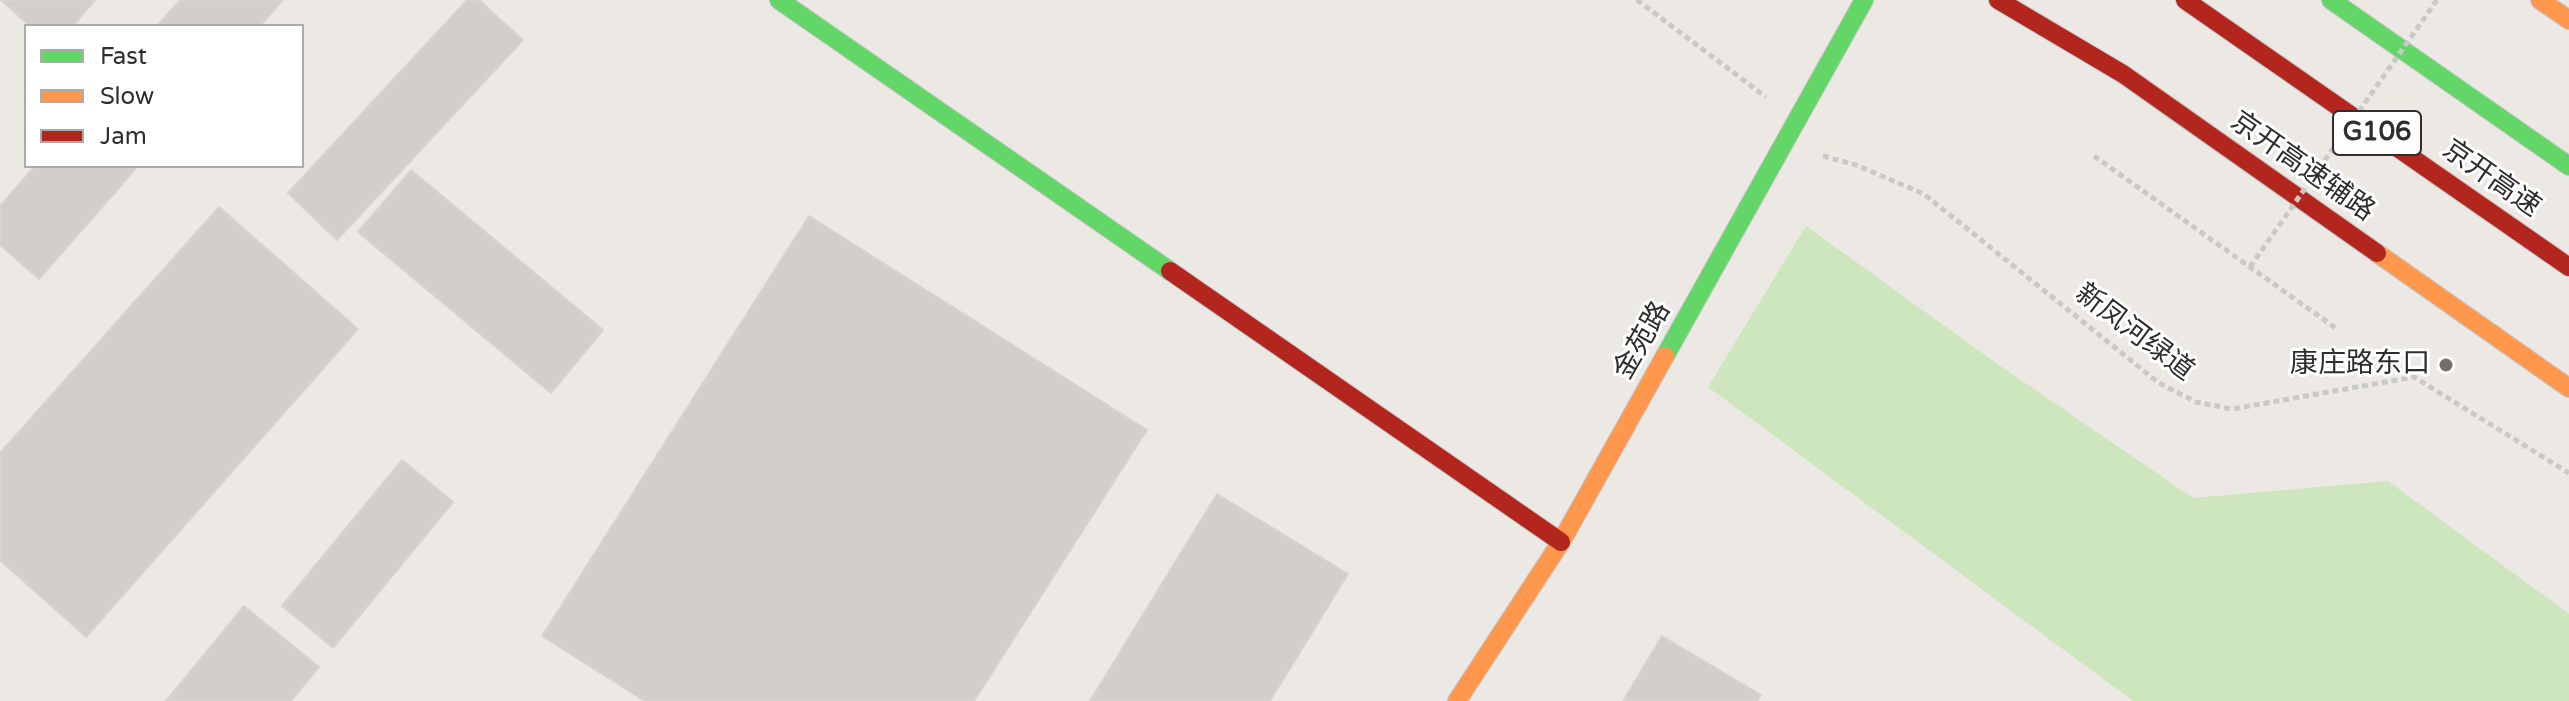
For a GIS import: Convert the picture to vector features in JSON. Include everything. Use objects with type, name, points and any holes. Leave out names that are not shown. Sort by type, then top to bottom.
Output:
[{"type":"main road","points":[[779,0],[1561,542]]},
{"type":"main road","name":"金苑路","points":[[1457,701],[1561,542],[1864,0]]},
{"type":"main road","name":"京开高速辅路","points":[[1998,0],[2123,74],[2569,388]]},
{"type":"main road","name":"京开高速","points":[[2185,0],[2569,267]]},
{"type":"main road","name":"京开高速","points":[[2331,0],[2569,166]]},
{"type":"main road","points":[[2540,0],[2569,20]]},
{"type":"path","points":[[1637,0],[1799,121]]},
{"type":"path","points":[[2250,267],[2437,0]]},
{"type":"path","name":"新凤河绿道","points":[[1785,146],[1856,165],[1924,194],[2159,383],[2196,402],[2232,409],[2414,377],[2569,473]]},
{"type":"path","points":[[2094,156],[2337,329]]},
{"type":"green space","points":[[1806,226],[1996,363],[2193,498],[2388,481],[2569,614],[2569,701],[2133,701],[1708,387]]},
{"type":"building","points":[[1,0],[95,0],[75,24],[28,24]]},
{"type":"building","points":[[180,0],[283,0],[262,24],[159,24]]},
{"type":"building","points":[[467,0],[479,0],[523,40],[337,240],[288,193]]},
{"type":"building","points":[[33,168],[136,168],[39,279],[0,245],[0,206]]},
{"type":"building","points":[[411,170],[603,330],[551,393],[358,232]]},
{"type":"building","points":[[219,207],[358,329],[86,637],[0,560],[0,453]]},
{"type":"building","points":[[809,216],[1147,430],[974,701],[645,701],[542,636]]},
{"type":"building","points":[[402,460],[453,502],[333,648],[282,606]]},
{"type":"building","points":[[1217,494],[1348,574],[1270,701],[1090,701]]},
{"type":"building","points":[[244,606],[319,667],[291,701],[166,701]]},
{"type":"building","points":[[1662,636],[1761,695],[1757,701],[1623,701]]},
{"type":"traffic: fast","points":[[779,0],[1170,271]]},
{"type":"traffic: fast","points":[[1665,356],[1864,0]]},
{"type":"traffic: fast","points":[[2331,0],[2569,166]]},
{"type":"traffic: slow","points":[[2540,0],[2569,20]]},
{"type":"traffic: slow","points":[[2377,253],[2569,388]]},
{"type":"traffic: slow","points":[[1457,701],[1561,542],[1665,356]]},
{"type":"traffic: jam","points":[[1998,0],[2123,74],[2377,253]]},
{"type":"traffic: jam","points":[[2185,0],[2569,267]]},
{"type":"traffic: jam","points":[[1170,271],[1561,542]]},
{"type":"place","name":"康庄路东口","points":[[2446,365]]}]
